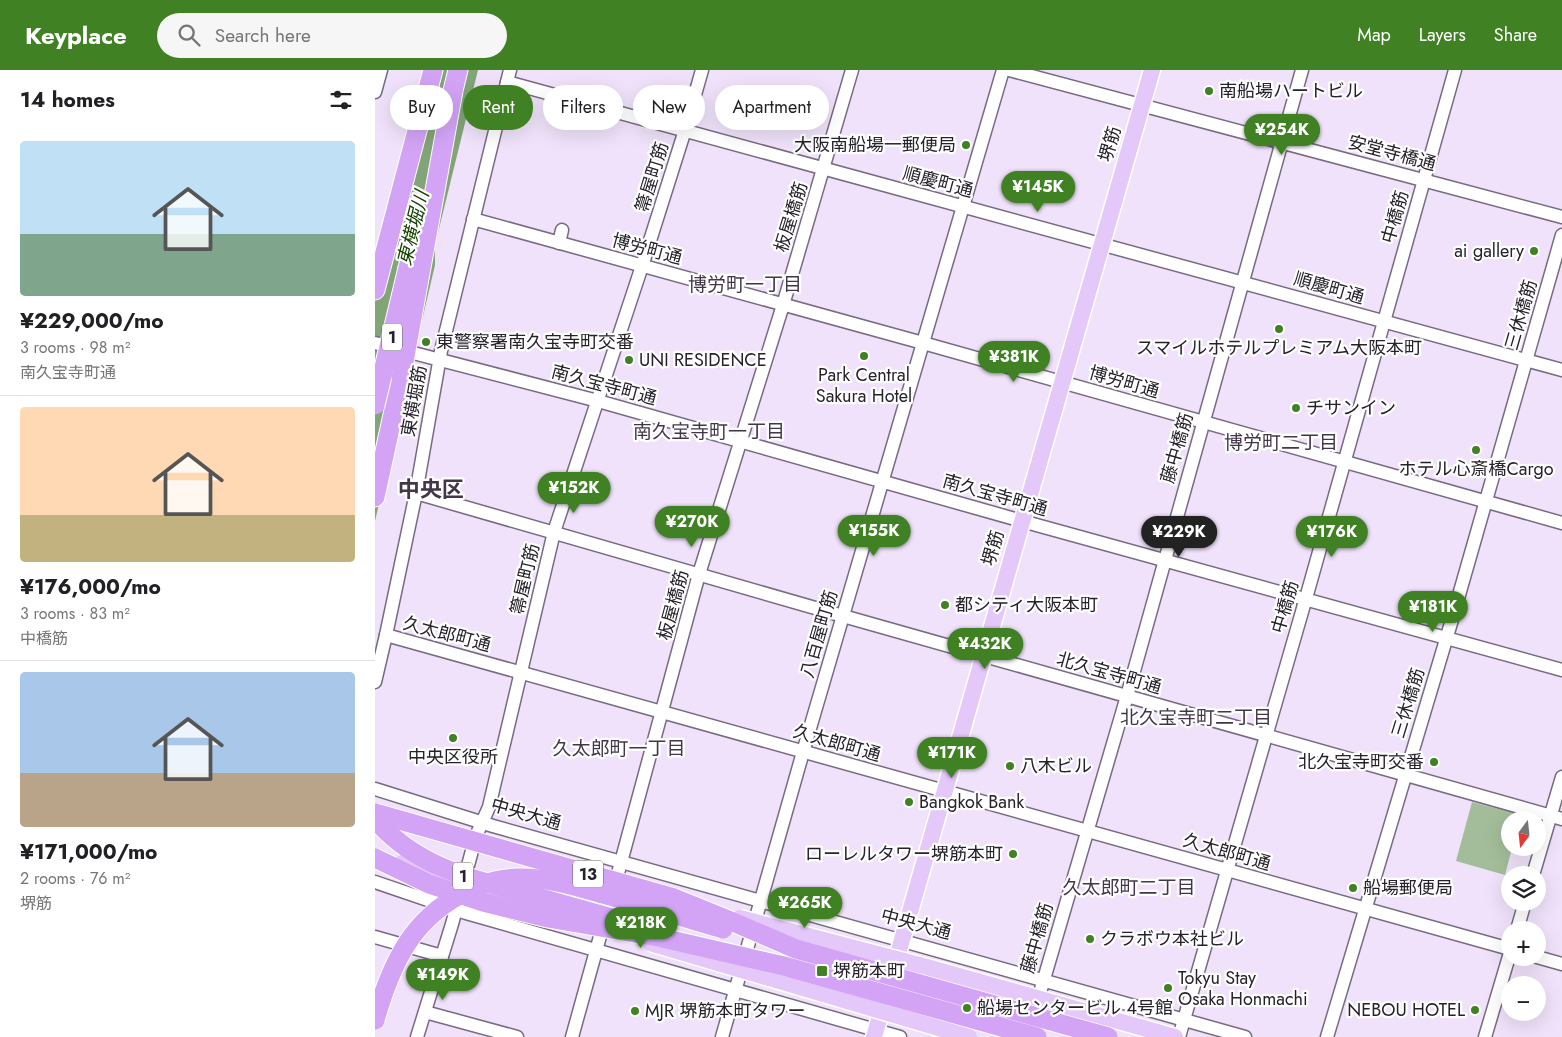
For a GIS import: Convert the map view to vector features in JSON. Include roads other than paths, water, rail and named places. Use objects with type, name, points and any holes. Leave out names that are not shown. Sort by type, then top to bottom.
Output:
[{"type":"highway","points":[[375,290],[433,70]]},
{"type":"highway","name":"1","points":[[453,91],[458,70]]},
{"type":"highway","name":"1","points":[[375,406],[443,130]]},
{"type":"highway","name":"1","points":[[375,497],[401,378],[446,130]]},
{"type":"highway","name":"1","points":[[375,368],[408,268]]},
{"type":"highway","name":"13","points":[[375,814],[674,898],[796,949]]},
{"type":"highway","name":"1","points":[[375,819],[398,843],[419,856],[455,873],[785,966]]},
{"type":"highway","points":[[375,858],[429,884],[483,902],[548,918],[658,937],[785,966],[1037,1037]]},
{"type":"highway","name":"13","points":[[375,1020],[385,986],[403,950],[422,924],[451,899],[469,890],[505,879],[528,878],[577,887],[1108,1037]]},
{"type":"main road","name":"堺筋","points":[[875,1034],[1152,70]]},
{"type":"main road","points":[[375,814],[739,918],[927,967],[1177,1037]]},
{"type":"main road","points":[[375,853],[506,901],[969,1037]]},
{"type":"street","points":[[375,92],[381,70]]},
{"type":"street","name":"箒屋町筋","points":[[698,85],[702,70]]},
{"type":"street","name":"板屋橋筋","points":[[572,1037],[663,712],[699,574],[783,305],[852,70]]},
{"type":"street","name":"八百屋町筋","points":[[722,1037],[803,752],[1003,70]]},
{"type":"street","name":"安堂寺橋通","points":[[1009,70],[1562,216]]},
{"type":"street","name":"藤中橋筋","points":[[1027,1037],[1127,696],[1302,70]]},
{"type":"street","name":"中橋筋","points":[[1177,1037],[1184,1020],[1267,735],[1455,70]]},
{"type":"street","name":"順慶町通","points":[[508,76],[633,114]]},
{"type":"street","name":"東横堀筋","points":[[375,682],[415,493],[439,360],[508,76]]},
{"type":"street","name":"箒屋町筋","points":[[442,956],[477,836],[489,807],[554,532],[685,130]]},
{"type":"street","name":"順慶町通","points":[[685,130],[1562,370]]},
{"type":"street","name":"博労町通","points":[[473,219],[923,343],[1562,523]]},
{"type":"street","points":[[559,243],[562,230]]},
{"type":"street","name":"三休橋筋","points":[[1327,1037],[1446,638],[1562,235]]},
{"type":"street","name":"南久宝寺町通","points":[[375,342],[598,401],[1022,521],[1562,670]]},
{"type":"street","name":"北久宝寺町通","points":[[415,493],[1556,817]]},
{"type":"street","name":"久太郎町通","points":[[386,635],[1087,830],[1501,948]]},
{"type":"street","points":[[1537,866],[1556,817],[1562,776]]},
{"type":"street","name":"中央大通","points":[[375,789],[482,823],[1245,1037]]},
{"type":"street","points":[[375,882],[456,910],[735,990],[875,1034],[899,1037]]},
{"type":"street","points":[[375,937],[442,956],[417,1037]]},
{"type":"street","points":[[1546,960],[1562,964]]},
{"type":"street","points":[[1485,1037],[1506,966]]},
{"type":"street","points":[[425,1012],[517,1037]]},
{"type":"water","name":"東横堀川","points":[[427,70],[478,70],[474,85],[463,85],[463,130],[435,245],[435,265],[375,521],[375,276],[412,130],[453,130],[453,85],[423,85]]},
{"type":"place","name":"南船場ハートビル","points":[[1209,91]]},
{"type":"place","name":"大阪南船場一郵便局","points":[[966,145]]},
{"type":"place","name":"ai gallery","points":[[1534,251]]},
{"type":"place","name":"スマイルホテルプレミアム大阪本町","points":[[1279,329]]},
{"type":"place","name":"東警察署南久宝寺町交番","points":[[426,342]]},
{"type":"place","name":"Park Central Sakura Hotel","points":[[864,356]]},
{"type":"place","name":"UNI RESIDENCE","points":[[629,360]]},
{"type":"place","name":"チサンイン","points":[[1296,408]]},
{"type":"place","name":"ホテル心斎橋Cargo","points":[[1476,450]]},
{"type":"place","name":"都シティ大阪本町","points":[[945,605]]},
{"type":"place","name":"中央区役所","points":[[453,738]]},
{"type":"place","name":"北久宝寺町交番","points":[[1434,762]]},
{"type":"place","name":"八木ビル","points":[[1010,766]]},
{"type":"place","name":"Bangkok Bank","points":[[909,802]]},
{"type":"place","name":"ローレルタワー堺筋本町","points":[[1013,854]]},
{"type":"place","name":"船場郵便局","points":[[1353,888]]},
{"type":"place","name":"クラボウ本社ビル","points":[[1090,939]]},
{"type":"place","name":"堺筋本町","points":[[822,971]]},
{"type":"place","name":"Tokyu Stay Osaka Honmachi","points":[[1168,988]]},
{"type":"place","name":"船場センタービル 4号館","points":[[967,1008]]},
{"type":"place","name":"NEBOU HOTEL","points":[[1475,1010]]},
{"type":"place","name":"MJR 堺筋本町タワー","points":[[635,1011]]},
{"type":"district","name":"博労町一丁目","points":[[745,284]]},
{"type":"district","name":"南久宝寺町一丁目","points":[[709,431]]},
{"type":"district","name":"博労町二丁目","points":[[1281,442]]},
{"type":"district","name":"中央区","points":[[431,489]]},
{"type":"district","name":"北久宝寺町二丁目","points":[[1196,717]]},
{"type":"district","name":"久太郎町一丁目","points":[[619,748]]},
{"type":"district","name":"久太郎町二丁目","points":[[1129,887]]}]
